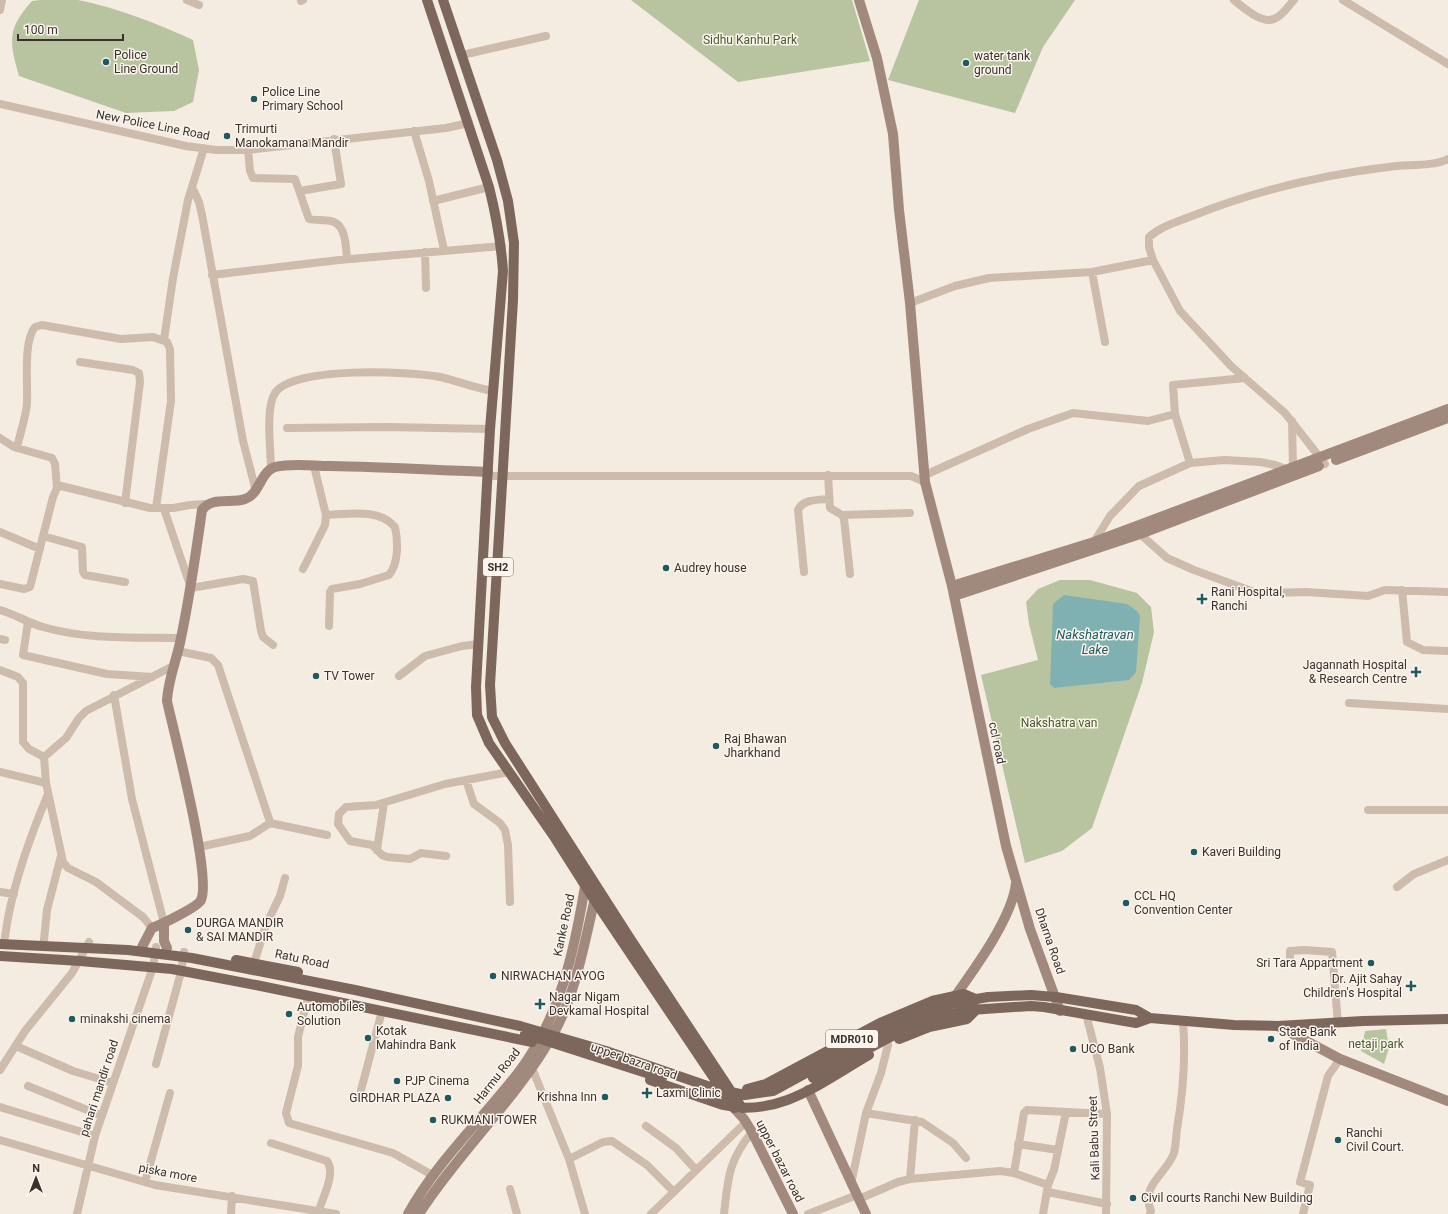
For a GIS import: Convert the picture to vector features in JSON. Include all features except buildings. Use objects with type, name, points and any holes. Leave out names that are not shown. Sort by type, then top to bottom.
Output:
[{"type":"main road","name":"SH2","points":[[427,0],[489,187],[502,246],[503,271],[492,391],[479,644],[477,715],[489,743],[555,838],[585,887],[718,1084]]},
{"type":"main road","name":"SH2","points":[[443,0],[503,181],[508,202],[514,243],[513,300],[490,685],[492,717],[505,743],[588,873],[729,1086]]},
{"type":"main road","name":"Ratu Road","points":[[2,939],[89,942],[167,948],[254,963],[495,1014],[551,1029]]},
{"type":"main road","points":[[2,939],[128,950],[192,958],[339,987],[520,1026],[606,1051],[716,1089],[746,1095],[773,1091],[941,1006],[976,999],[1031,995],[1056,997],[1136,1010],[1150,1018],[1183,1022],[1278,1026],[1448,1019]]},
{"type":"main road","points":[[0,951],[127,957],[191,965],[353,997],[518,1032],[722,1098],[740,1102],[753,1102],[775,1097],[907,1023],[977,1009],[1031,1006],[1136,1023],[1150,1018]]},
{"type":"main road","points":[[0,956],[153,967],[256,985],[542,1045]]},
{"type":"main road","name":"upper bazra road","points":[[551,1029],[718,1084],[746,1089],[766,1084],[882,1022],[932,1001],[964,994],[976,999]]},
{"type":"main road","name":"upper bazra road","points":[[542,1045],[709,1101],[738,1108],[773,1106],[808,1090],[888,1045],[929,1027],[967,1019],[977,1009]]},
{"type":"main road","name":"upper bazar road","points":[[718,1084],[738,1108]]},
{"type":"main road","name":"upper bazar road","points":[[729,1086],[738,1108]]},
{"type":"street","points":[[0,10],[2,0]]},
{"type":"street","points":[[188,0],[199,5]]},
{"type":"street","name":"ccl road","points":[[859,0],[877,58],[891,122],[899,210],[910,303],[925,478],[953,591],[1004,838],[1016,879],[1015,895],[1008,913],[956,995]]},
{"type":"street","points":[[1234,0],[1259,17],[1269,20],[1276,18],[1294,0]]},
{"type":"street","points":[[1343,0],[1448,64]]},
{"type":"street","points":[[462,55],[546,36]]},
{"type":"street","name":"New Police Line Road","points":[[0,104],[186,146],[248,150],[334,139],[414,132],[469,124]]},
{"type":"street","points":[[414,132],[433,201],[444,250]]},
{"type":"street","points":[[300,191],[341,184],[334,139]]},
{"type":"street","points":[[164,340],[173,278],[192,187],[204,148]]},
{"type":"street","points":[[248,150],[250,171],[253,178],[295,179],[309,219],[334,222],[338,226],[345,240],[347,259]]},
{"type":"street","points":[[1323,461],[1292,421],[1231,366],[1180,311],[1154,260],[1149,247],[1149,237],[1157,229],[1283,185],[1381,168],[1434,163],[1448,159]]},
{"type":"street","points":[[192,187],[200,209],[243,441],[256,491]]},
{"type":"street","points":[[433,201],[489,187]]},
{"type":"street","points":[[212,275],[347,259],[502,246]]},
{"type":"street","points":[[425,252],[426,288]]},
{"type":"street","points":[[910,303],[955,286],[989,278],[1092,272],[1154,260]]},
{"type":"street","points":[[1092,272],[1105,342]]},
{"type":"street","points":[[17,448],[27,403],[26,375],[30,335],[35,327],[42,325],[121,339],[154,337],[164,340],[169,344],[171,401],[160,509],[191,588]]},
{"type":"street","points":[[80,362],[133,370],[139,373],[140,382],[125,503]]},
{"type":"street","points":[[272,469],[271,406],[275,393],[289,382],[312,376],[388,372],[442,377],[474,388],[492,391]]},
{"type":"street","points":[[1190,463],[1175,414],[1173,385],[1245,378]]},
{"type":"street","points":[[953,591],[1094,542],[1139,530],[1291,469],[1323,461],[1448,409]]},
{"type":"street","points":[[57,488],[66,486],[125,503],[160,509],[245,499],[256,491],[265,475],[277,467],[314,466],[488,474],[503,476],[828,475],[911,476],[925,478],[1028,429],[1073,413],[1148,421],[1175,414]]},
{"type":"street","points":[[953,591],[1139,530],[1323,461],[1448,418]]},
{"type":"street","points":[[1291,469],[1292,421]]},
{"type":"street","points":[[287,428],[387,427],[490,429]]},
{"type":"street","points":[[0,438],[17,448],[52,458],[55,464],[57,488],[53,497],[30,587],[24,589],[0,584]]},
{"type":"street","points":[[1094,542],[1110,516],[1139,486],[1190,463],[1224,460],[1260,462],[1291,469]]},
{"type":"street","points":[[303,569],[324,529],[326,515],[314,466]]},
{"type":"street","points":[[828,475],[828,499],[830,508],[842,515],[910,513]]},
{"type":"street","points":[[804,572],[798,510],[800,505],[805,502],[828,499]]},
{"type":"street","points":[[142,947],[152,928],[197,905],[201,900],[203,878],[199,847],[167,701],[167,689],[175,665],[181,638],[191,588],[202,510],[206,504]]},
{"type":"street","points":[[326,515],[378,516],[386,519],[395,527],[397,540],[395,565],[389,575],[360,584],[332,589],[330,592],[329,626]]},
{"type":"street","points":[[842,515],[850,574]]},
{"type":"street","points":[[1139,530],[1167,558],[1194,570],[1254,592],[1306,592],[1368,596],[1385,590],[1448,592]]},
{"type":"street","points":[[0,532],[40,549]]},
{"type":"street","points":[[43,536],[82,547],[83,572],[85,575],[125,582]]},
{"type":"street","points":[[191,588],[243,579],[250,579],[253,581],[261,631],[266,641],[273,645]]},
{"type":"street","points":[[1402,590],[1407,642],[1423,650],[1448,651]]},
{"type":"street","points":[[0,610],[28,622],[60,631],[113,638],[181,638]]},
{"type":"street","points":[[28,622],[23,655],[107,674],[153,677]]},
{"type":"street","points":[[399,676],[425,656],[462,646],[479,644]]},
{"type":"street","points":[[178,651],[211,658],[218,665],[270,823]]},
{"type":"street","points":[[44,757],[66,738],[79,718],[86,712],[114,695],[175,665]]},
{"type":"street","points":[[0,670],[18,677],[23,683],[23,742],[29,749],[44,757]]},
{"type":"street","points":[[114,695],[132,799],[164,923],[164,941],[167,948]]},
{"type":"street","points":[[1349,702],[1448,709]]},
{"type":"street","points":[[44,757],[46,784],[64,862],[68,868],[96,882],[143,917],[152,928]]},
{"type":"street","points":[[0,772],[27,777],[46,784]]},
{"type":"street","points":[[446,856],[421,853],[406,859],[387,857],[372,845],[350,840],[340,828],[337,820],[342,810],[346,807],[384,803],[431,787],[509,772]]},
{"type":"street","points":[[466,780],[474,804],[500,823],[505,830],[508,845],[510,902]]},
{"type":"street","points":[[2,939],[30,841],[48,793]]},
{"type":"street","points":[[377,850],[384,803]]},
{"type":"street","points":[[1368,810],[1448,810]]},
{"type":"street","points":[[199,847],[250,836],[270,823],[327,835]]},
{"type":"street","points":[[44,940],[47,910],[62,855]]},
{"type":"street","points":[[1397,887],[1414,874],[1448,860]]},
{"type":"street","name":"Kanke Road","points":[[551,1029],[569,963],[588,873]]},
{"type":"street","points":[[254,963],[266,925],[280,896],[285,878]]},
{"type":"street","name":"Dharna Road","points":[[1016,879],[1030,929],[1060,1011]]},
{"type":"street","name":"Kanke Road","points":[[542,1045],[565,1009],[598,888]]},
{"type":"street","points":[[0,892],[14,894]]},
{"type":"street","points":[[0,1070],[39,1012],[53,997],[80,961],[89,942]]},
{"type":"street","name":"pahari mandir road","points":[[77,1214],[87,1165],[95,1136],[153,967],[156,947]]},
{"type":"street","points":[[1290,960],[1290,951],[1304,950],[1332,952],[1338,1023]]},
{"type":"street","points":[[156,1064],[181,972],[184,952]]},
{"type":"street","points":[[308,997],[298,1036],[298,1066],[286,1113],[289,1123],[393,1153],[434,1176]]},
{"type":"street","points":[[361,1090],[382,1011]]},
{"type":"street","name":"Kali Babu Street","points":[[1086,1014],[1100,1068],[1107,1114],[1106,1214]]},
{"type":"street","points":[[1150,1214],[1151,1211],[1147,1201],[1149,1191],[1166,1168],[1174,1153],[1180,1115],[1184,1069],[1185,1047],[1183,1022]]},
{"type":"street","points":[[1278,1026],[1340,1060],[1448,1101]]},
{"type":"street","name":"Harmu Road","points":[[408,1214],[417,1197],[542,1045]]},
{"type":"street","name":"Harmu Road","points":[[418,1214],[436,1188],[472,1146],[532,1068],[542,1045]]},
{"type":"street","points":[[851,1184],[866,1113],[888,1045]]},
{"type":"street","points":[[16,1046],[73,1071],[113,1084]]},
{"type":"street","points":[[1303,1214],[1310,1185],[1300,1182],[1328,1076],[1340,1060]]},
{"type":"street","points":[[532,1068],[569,1159],[585,1214]]},
{"type":"street","points":[[28,1086],[102,1116]]},
{"type":"street","points":[[808,1090],[866,1214]]},
{"type":"street","points":[[145,1182],[170,1092]]},
{"type":"street","points":[[0,1107],[95,1136]]},
{"type":"street","name":"upper bazar road","points":[[738,1108],[745,1113],[745,1120],[793,1214]]},
{"type":"street","points":[[1014,1173],[1024,1113],[1027,1110],[1107,1114]]},
{"type":"street","points":[[1043,1214],[1066,1112]]},
{"type":"street","points":[[866,1113],[915,1120],[928,1125],[953,1143],[966,1158]]},
{"type":"street","points":[[651,1214],[745,1120]]},
{"type":"street","points":[[910,1179],[915,1120]]},
{"type":"street","points":[[646,1126],[676,1148],[696,1170]]},
{"type":"street","points":[[724,1214],[729,1173],[733,1160],[740,1146],[752,1132]]},
{"type":"street","name":"piska more","points":[[0,1140],[145,1182],[175,1189],[232,1196],[336,1214]]},
{"type":"street","points":[[569,1159],[604,1142],[612,1140],[647,1165],[673,1191]]},
{"type":"street","points":[[271,1143],[320,1158],[330,1164],[329,1178],[319,1210]]},
{"type":"street","points":[[1018,1144],[1058,1150]]},
{"type":"street","points":[[808,1214],[910,1179],[996,1171],[1014,1173],[1048,1189],[1107,1204]]},
{"type":"street","points":[[510,1189],[517,1214]]},
{"type":"street","points":[[230,1214],[232,1196]]},
{"type":"green space","name":"Police Line Ground","points":[[78,0],[93,3],[137,17],[193,40],[199,70],[193,102],[174,111],[126,113],[19,76],[12,44],[14,28],[32,1]]},
{"type":"green space","name":"Sidhu Kanhu Park","points":[[631,0],[852,0],[870,61],[738,82]]},
{"type":"green space","name":"water tank ground","points":[[919,0],[1075,0],[1043,47],[1015,113],[888,80]]},
{"type":"green space","name":"Nakshatra van","points":[[1060,580],[1090,580],[1137,593],[1151,607],[1154,632],[1142,683],[1092,828],[1062,851],[1025,863],[981,675],[1038,660],[1029,624],[1026,602],[1038,589]]},
{"type":"green space","name":"netaji park","points":[[1386,1029],[1389,1048],[1384,1064],[1361,1051],[1365,1031]]},
{"type":"water","name":"Nakshatravan Lake","points":[[1064,595],[1127,604],[1137,611],[1140,616],[1136,672],[1129,680],[1054,688],[1050,684],[1053,604]]},
{"type":"place","name":"Police Line Ground","points":[[106,62]]},
{"type":"place","name":"water tank ground","points":[[966,63]]},
{"type":"place","name":"Police Line Primary School","points":[[254,99]]},
{"type":"place","name":"Trimurti Manokamana Mandir","points":[[227,136]]},
{"type":"place","name":"Audrey house","points":[[666,568]]},
{"type":"place","name":"Rani Hospital, Ranchi","points":[[1202,599]]},
{"type":"place","name":"Jagannath Hospital & Research Centre","points":[[1416,672]]},
{"type":"place","name":"TV Tower","points":[[316,676]]},
{"type":"place","name":"Raj Bhawan Jharkhand","points":[[716,746]]},
{"type":"place","name":"Kaveri Building","points":[[1194,852]]},
{"type":"place","name":"CCL HQ Convention Center","points":[[1126,903]]},
{"type":"place","name":"DURGA MANDIR & SAI MANDIR","points":[[188,930]]},
{"type":"place","name":"Sri Tara Appartment","points":[[1371,963]]},
{"type":"place","name":"NIRWACHAN AYOG","points":[[493,976]]},
{"type":"place","name":"Dr. Ajit Sahay Children's Hospital","points":[[1411,986]]},
{"type":"place","name":"Nagar Nigam Devkamal Hospital","points":[[540,1004]]},
{"type":"place","name":"Automobiles Solution","points":[[289,1014]]},
{"type":"place","name":"minakshi cinema","points":[[72,1019]]},
{"type":"place","name":"Kotak Mahindra Bank","points":[[368,1038]]},
{"type":"place","name":"State Bank of India","points":[[1271,1039]]},
{"type":"place","name":"UCO Bank","points":[[1073,1049]]},
{"type":"place","name":"PJP Cinema","points":[[397,1081]]},
{"type":"place","name":"Laxmi Clinic","points":[[647,1093]]},
{"type":"place","name":"Krishna Inn","points":[[605,1097]]},
{"type":"place","name":"GIRDHAR PLAZA","points":[[448,1098]]},
{"type":"place","name":"RUKMANI TOWER","points":[[433,1120]]},
{"type":"place","name":"Ranchi Civil Court.","points":[[1338,1140]]},
{"type":"place","name":"Civil courts Ranchi New Building","points":[[1133,1198]]}]
